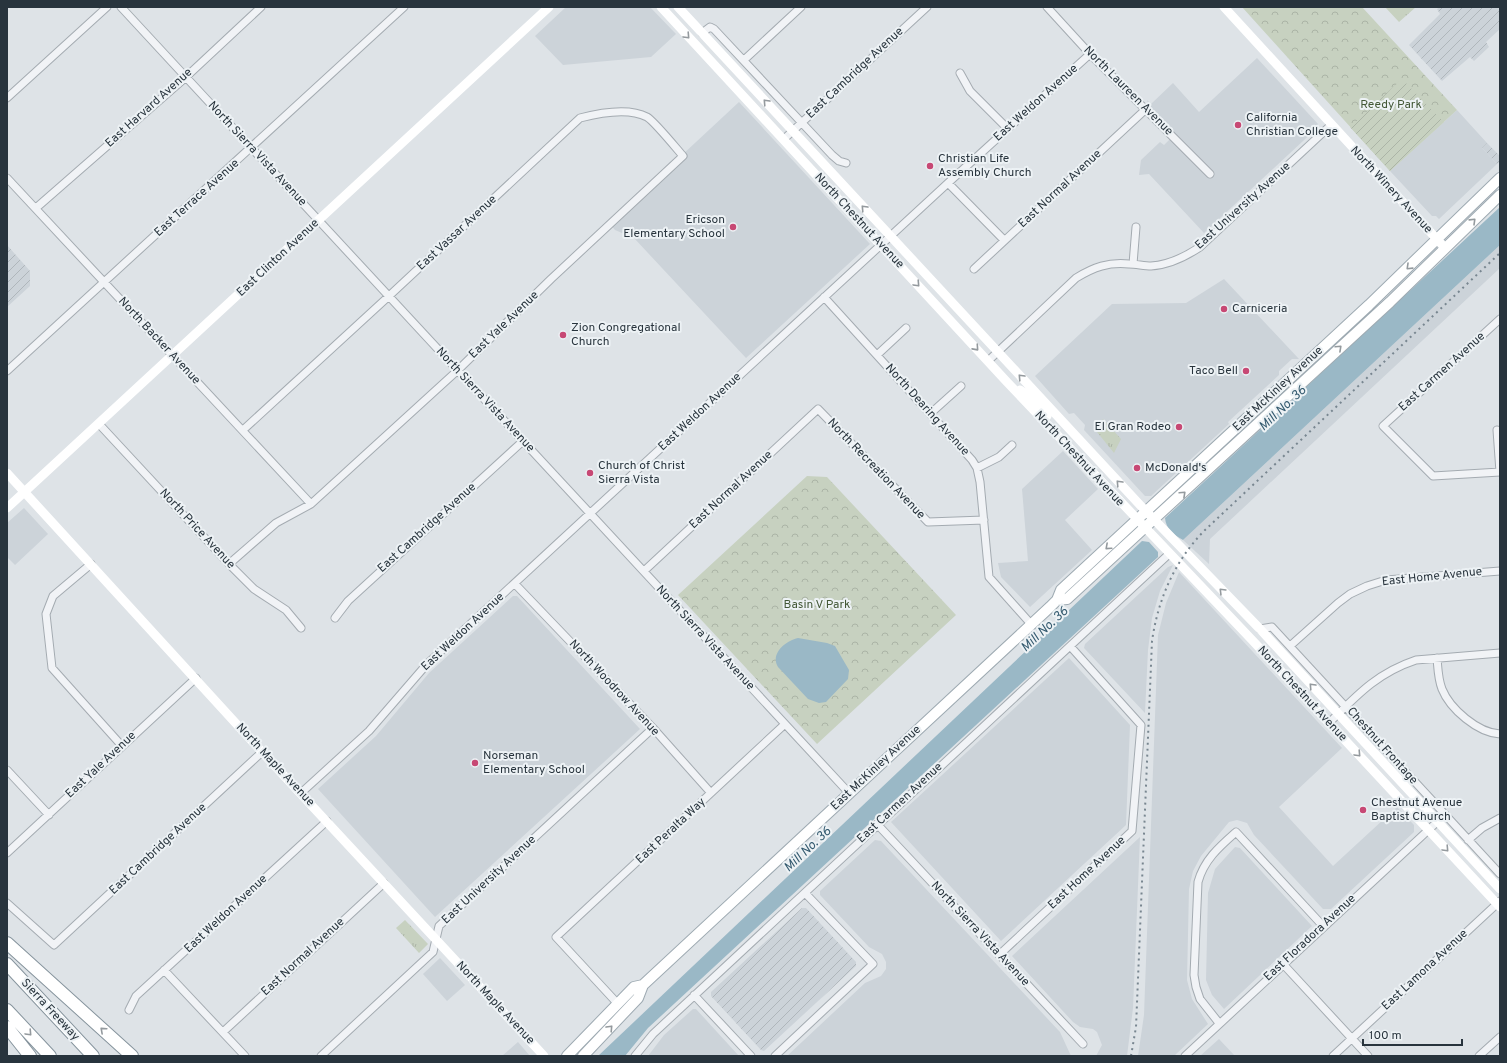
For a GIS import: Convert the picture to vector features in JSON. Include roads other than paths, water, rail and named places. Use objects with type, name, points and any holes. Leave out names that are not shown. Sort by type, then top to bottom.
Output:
[{"type":"highway","points":[[7,943],[132,1056]]},
{"type":"highway","name":"Sierra Freeway","points":[[7,964],[93,1056]]},
{"type":"highway","points":[[7,1010],[50,1056]]},
{"type":"highway","points":[[7,1027],[30,1056]]},
{"type":"main road","name":"East Clinton Avenue","points":[[7,508],[549,7]]},
{"type":"main road","name":"North Chestnut Avenue","points":[[661,7],[1007,382],[1153,538],[1253,641],[1428,830],[1499,904]]},
{"type":"main road","name":"North Chestnut Avenue","points":[[678,7],[1171,539],[1260,629],[1500,889]]},
{"type":"main road","name":"North Winery Avenue","points":[[1224,7],[1445,248]]},
{"type":"main road","name":"East McKinley Avenue","points":[[583,1056],[638,998],[643,985],[1057,600],[1061,590],[1437,240],[1500,178]]},
{"type":"main road","name":"East McKinley Avenue","points":[[1057,600],[1067,599],[1145,529],[1500,195]]},
{"type":"main road","points":[[1218,461],[1237,435],[1290,385],[1292,376]]},
{"type":"main road","points":[[1007,382],[1030,397],[1056,425],[1061,428],[1069,429]]},
{"type":"main road","name":"North Maple Avenue","points":[[7,473],[196,678],[262,752],[544,1056]]},
{"type":"main road","points":[[1169,554],[1189,558]]},
{"type":"main road","points":[[1253,641],[1259,639],[1277,656],[1288,660]]},
{"type":"main road","name":"East McKinley Avenue","points":[[567,1056],[634,987],[643,985]]},
{"type":"street","points":[[7,98],[106,7]]},
{"type":"street","name":"North Sierra Vista Avenue","points":[[122,7],[849,793]]},
{"type":"street","name":"East Harvard Avenue","points":[[36,208],[186,77],[261,7]]},
{"type":"street","name":"East Terrace Avenue","points":[[7,371],[252,148],[404,7]]},
{"type":"street","points":[[744,60],[801,7]]},
{"type":"street","name":"East Cambridge Avenue","points":[[784,139],[927,7]]},
{"type":"street","name":"North Laureen Avenue","points":[[1047,7],[1090,54],[1210,174]]},
{"type":"street","points":[[702,33],[707,28],[713,28],[836,158],[846,163]]},
{"type":"street","name":"East Weldon Avenue","points":[[301,793],[368,731],[427,664],[1007,128],[1090,54]]},
{"type":"street","points":[[960,73],[970,91],[1007,128]]},
{"type":"street","name":"East Normal Avenue","points":[[974,269],[1146,109]]},
{"type":"street","name":"East Vassar Avenue","points":[[243,430],[580,118],[606,111],[627,112],[647,117],[683,156]]},
{"type":"street","name":"East University Avenue","points":[[988,361],[1076,278],[1090,269],[1105,263],[1150,266],[1162,264],[1176,260],[1200,247],[1331,125]]},
{"type":"street","name":"East Yale Avenue","points":[[229,564],[276,522],[311,504],[458,370],[551,279],[683,156]]},
{"type":"street","name":"North Backer Avenue","points":[[7,178],[311,504]]},
{"type":"street","points":[[948,183],[1004,240]]},
{"type":"street","points":[[1133,264],[1136,227]]},
{"type":"street","name":"North Dearing Avenue","points":[[824,297],[968,453],[977,468],[980,482],[989,576],[1031,624]]},
{"type":"street","name":"East Carmen Avenue","points":[[1500,319],[1383,426],[1433,476],[1500,472]]},
{"type":"street","points":[[877,355],[906,328]]},
{"type":"street","points":[[931,414],[961,386]]},
{"type":"street","name":"East Normal Avenue","points":[[644,571],[818,409]]},
{"type":"street","name":"North Recreation Avenue","points":[[818,409],[928,522],[984,520]]},
{"type":"street","name":"North Price Avenue","points":[[99,424],[229,564],[254,589],[286,610],[301,628]]},
{"type":"street","points":[[1497,430],[1500,472]]},
{"type":"street","name":"East Cambridge Avenue","points":[[336,618],[348,601],[523,441]]},
{"type":"street","points":[[977,468],[999,457],[1012,445]]},
{"type":"street","name":"East Carmen Avenue","points":[[635,1056],[653,1034],[694,995],[1169,554]]},
{"type":"street","points":[[91,564],[53,596],[46,614],[52,668],[122,746]]},
{"type":"street","name":"East Home Avenue","points":[[1290,646],[1338,603],[1350,594],[1367,586],[1386,580],[1500,571]]},
{"type":"street","name":"North Woodrow Avenue","points":[[515,584],[653,728],[711,793]]},
{"type":"street","name":"Chestnut Frontage","points":[[1260,629],[1272,627],[1500,874]]},
{"type":"street","name":"East Home Avenue","points":[[999,954],[1132,831],[1141,725],[1070,646]]},
{"type":"street","points":[[1329,723],[1374,680],[1389,670],[1416,660],[1500,653]]},
{"type":"street","points":[[1437,658],[1439,680],[1443,691],[1450,701],[1471,724],[1483,730],[1500,734]]},
{"type":"street","name":"East Yale Avenue","points":[[7,853],[196,678]]},
{"type":"street","name":"East Peralta Way","points":[[618,1004],[556,937],[785,724]]},
{"type":"street","name":"East University Avenue","points":[[322,1056],[433,952],[440,926],[653,728]]},
{"type":"street","name":"East Cambridge Avenue","points":[[7,903],[54,945],[262,752]]},
{"type":"street","points":[[7,770],[49,815]]},
{"type":"street","points":[[1468,840],[1482,828],[1500,818]]},
{"type":"street","name":"East Weldon Avenue","points":[[129,1010],[136,996],[327,821]]},
{"type":"street","name":"East Floradora Avenue","points":[[1185,1056],[1323,926],[1437,822]]},
{"type":"street","name":"North Sierra Vista Avenue","points":[[877,824],[1083,1044]]},
{"type":"street","points":[[1219,1023],[1200,999],[1196,987],[1194,975],[1196,892],[1200,873],[1207,861],[1236,832],[1323,926]]},
{"type":"street","name":"East Normal Avenue","points":[[223,1032],[384,883]]},
{"type":"street","points":[[775,1056],[873,964],[805,893]]},
{"type":"street","name":"East Lamona Avenue","points":[[1333,1056],[1499,904]]},
{"type":"street","points":[[1283,964],[1368,1056]]},
{"type":"street","points":[[164,970],[245,1056]]},
{"type":"street","points":[[694,995],[751,1056]]},
{"type":"street","points":[[1479,1056],[1500,1037]]},
{"type":"water","name":"Mill No. 36","points":[[1500,207],[1500,245],[1183,540],[1171,531],[1165,518]]},
{"type":"water","points":[[1142,541],[1149,542],[1158,552],[1158,557],[648,1028],[625,1056],[598,1056]]},
{"type":"water","points":[[798,638],[827,643],[835,646],[849,670],[848,679],[826,702],[819,703],[808,699],[778,667],[776,662],[777,653],[788,642]]},
{"type":"railway","points":[[1131,1056],[1136,1027],[1152,641],[1163,595],[1185,554],[1205,530],[1500,253]]},
{"type":"place","name":"California Christian College","points":[[1238,125]]},
{"type":"place","name":"Christian Life Assembly Church","points":[[930,166]]},
{"type":"place","name":"Ericson Elementary School","points":[[733,227]]},
{"type":"place","name":"Carniceria","points":[[1224,309]]},
{"type":"place","name":"Zion Congregational Church","points":[[563,335]]},
{"type":"place","name":"Taco Bell","points":[[1246,371]]},
{"type":"place","name":"El Gran Rodeo","points":[[1179,427]]},
{"type":"place","name":"McDonald's","points":[[1137,468]]},
{"type":"place","name":"Church of Christ Sierra Vista","points":[[590,473]]},
{"type":"place","name":"Norseman Elementary School","points":[[475,763]]},
{"type":"place","name":"Chestnut Avenue Baptist Church","points":[[1363,810]]},
{"type":"park label","name":"Reedy Park","points":[[1391,105]]},
{"type":"park label","name":"Basin V Park","points":[[817,605]]}]
